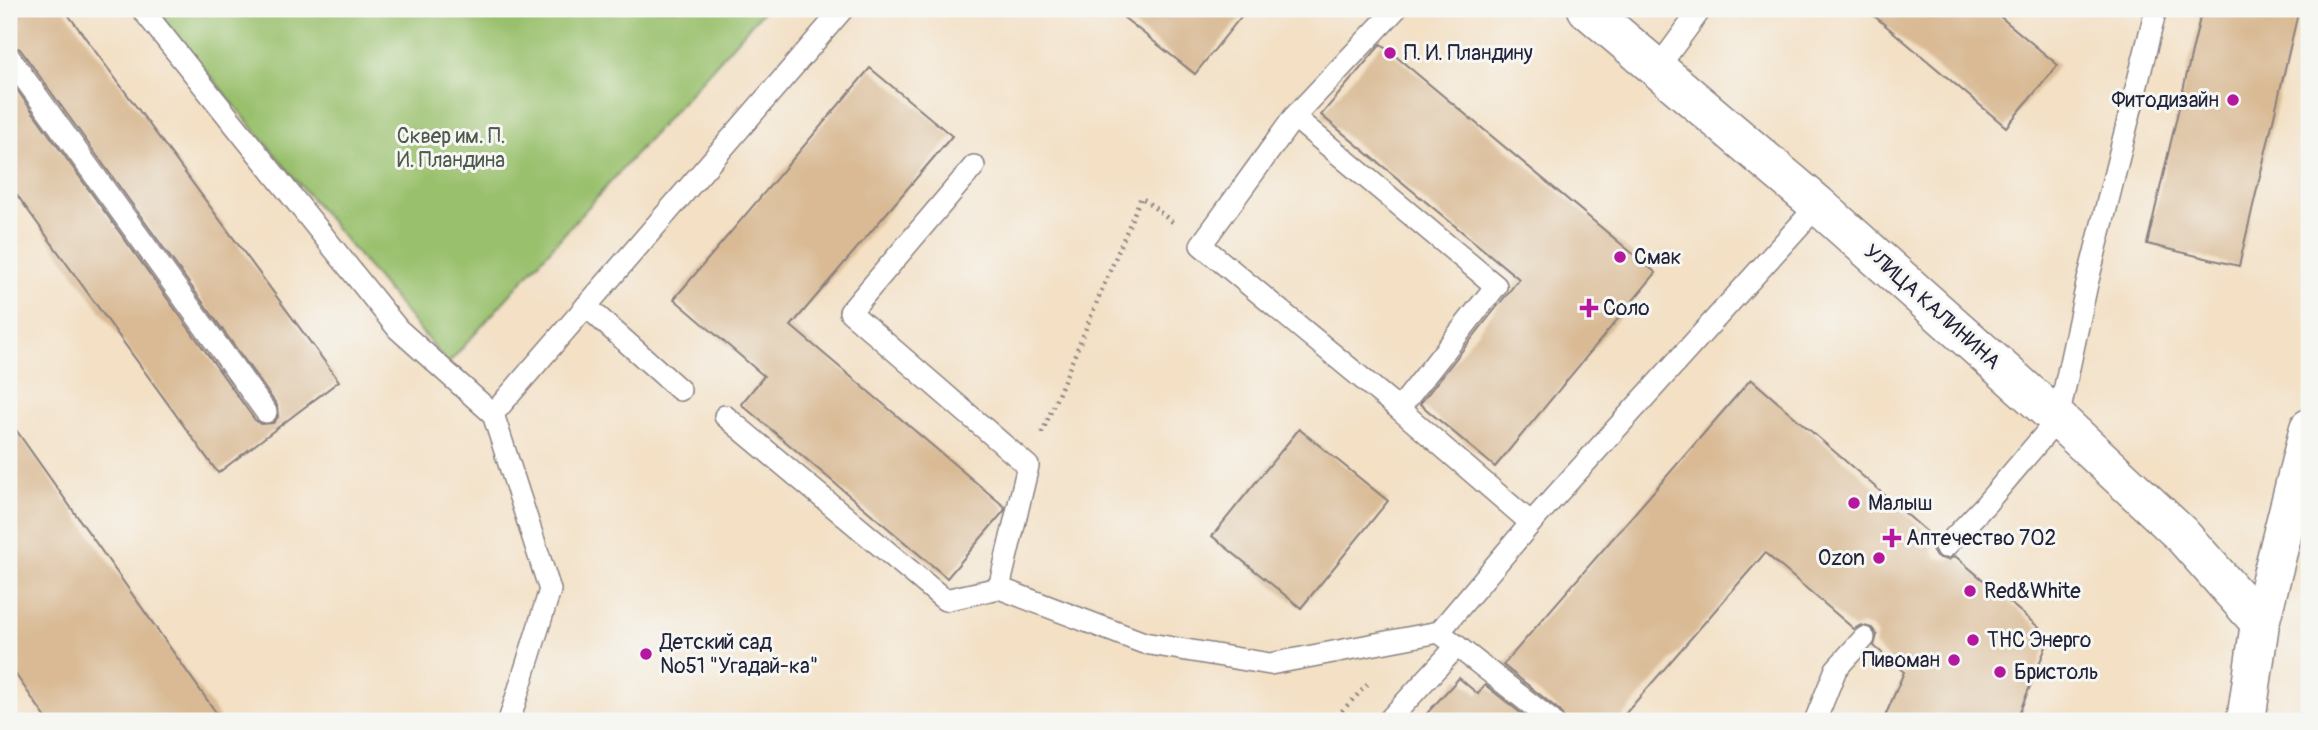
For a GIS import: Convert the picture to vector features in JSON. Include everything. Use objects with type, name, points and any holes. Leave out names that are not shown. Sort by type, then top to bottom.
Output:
[{"type":"street","name":"УЛИЦА КАЛИНИНА","points":[[1587,9],[1818,205],[2058,419],[2180,534],[2260,623]]},
{"type":"street","points":[[2247,721],[2260,623],[2309,428]]},
{"type":"lane","points":[[142,9],[398,329],[493,414],[550,590],[509,721]]},
{"type":"lane","points":[[493,414],[843,9]]},
{"type":"lane","points":[[1396,9],[1294,117],[1201,245],[1399,409],[1531,523]]},
{"type":"lane","points":[[1657,69],[1701,9]]},
{"type":"lane","points":[[1945,547],[1985,505],[2058,419],[2087,284],[2156,9]]},
{"type":"lane","points":[[9,57],[266,412]]},
{"type":"lane","points":[[1294,117],[1496,286],[1399,409]]},
{"type":"lane","points":[[974,166],[850,312],[1028,466],[999,587]]},
{"type":"lane","points":[[725,416],[945,600],[999,587],[1144,643],[1270,664],[1440,632],[1531,523],[1818,205]]},
{"type":"lane","points":[[586,306],[680,390]]},
{"type":"lane","points":[[1440,632],[1552,721]]},
{"type":"lane","points":[[1815,721],[1836,669],[1864,638]]},
{"type":"lane","points":[[1388,721],[1457,646]]},
{"type":"path","points":[[1028,466],[1141,197],[1201,245]]},
{"type":"green space","name":"Сквер им. П. И. Пландина","points":[[172,9],[765,9],[448,364],[163,19]]},
{"type":"building","points":[[9,9],[64,9],[339,381],[218,473],[9,184],[9,79],[255,420],[261,424],[273,423],[278,417],[277,405],[20,49],[9,44]]},
{"type":"building","points":[[1113,9],[1247,9],[1195,74]]},
{"type":"building","points":[[1866,9],[1991,9],[2058,65],[2006,127]]},
{"type":"building","points":[[2202,9],[2299,9],[2239,266],[2147,244]]},
{"type":"building","points":[[1381,44],[1656,273],[1495,467],[1420,404],[1519,279],[1321,115]]},
{"type":"building","points":[[870,68],[952,136],[791,326],[1005,507],[947,578],[741,404],[764,376],[674,299]]},
{"type":"building","points":[[1751,379],[1935,539],[1932,550],[1936,557],[1948,560],[1955,556],[2050,637],[2016,721],[1883,721],[1904,672],[1874,646],[1877,635],[1872,628],[1861,625],[1854,629],[1765,553],[1619,721],[1565,721],[1560,711],[1503,665]]},
{"type":"building","points":[[9,420],[222,721],[48,721],[9,665]]},
{"type":"building","points":[[1299,429],[1388,501],[1301,608],[1212,536]]},
{"type":"building","points":[[1459,678],[1478,694],[1485,685],[1531,721],[1420,721]]},
{"type":"place","name":"П. И. Пландину","points":[[1390,53]]},
{"type":"place","name":"Фитодизайн","points":[[2233,100]]},
{"type":"place","name":"Смак","points":[[1620,257]]},
{"type":"place","name":"Соло","points":[[1589,308]]},
{"type":"place","name":"Малыш","points":[[1854,503]]},
{"type":"place","name":"Аптечество 702","points":[[1892,538]]},
{"type":"place","name":"Ozon","points":[[1879,558]]},
{"type":"place","name":"Red&White","points":[[1970,591]]},
{"type":"place","name":"ТНС Энерго","points":[[1973,640]]},
{"type":"place","name":"Детский сад №51 \"Угадай-ка\"","points":[[646,654]]},
{"type":"place","name":"Пивоман","points":[[1954,660]]},
{"type":"place","name":"Бристоль","points":[[2000,672]]}]
